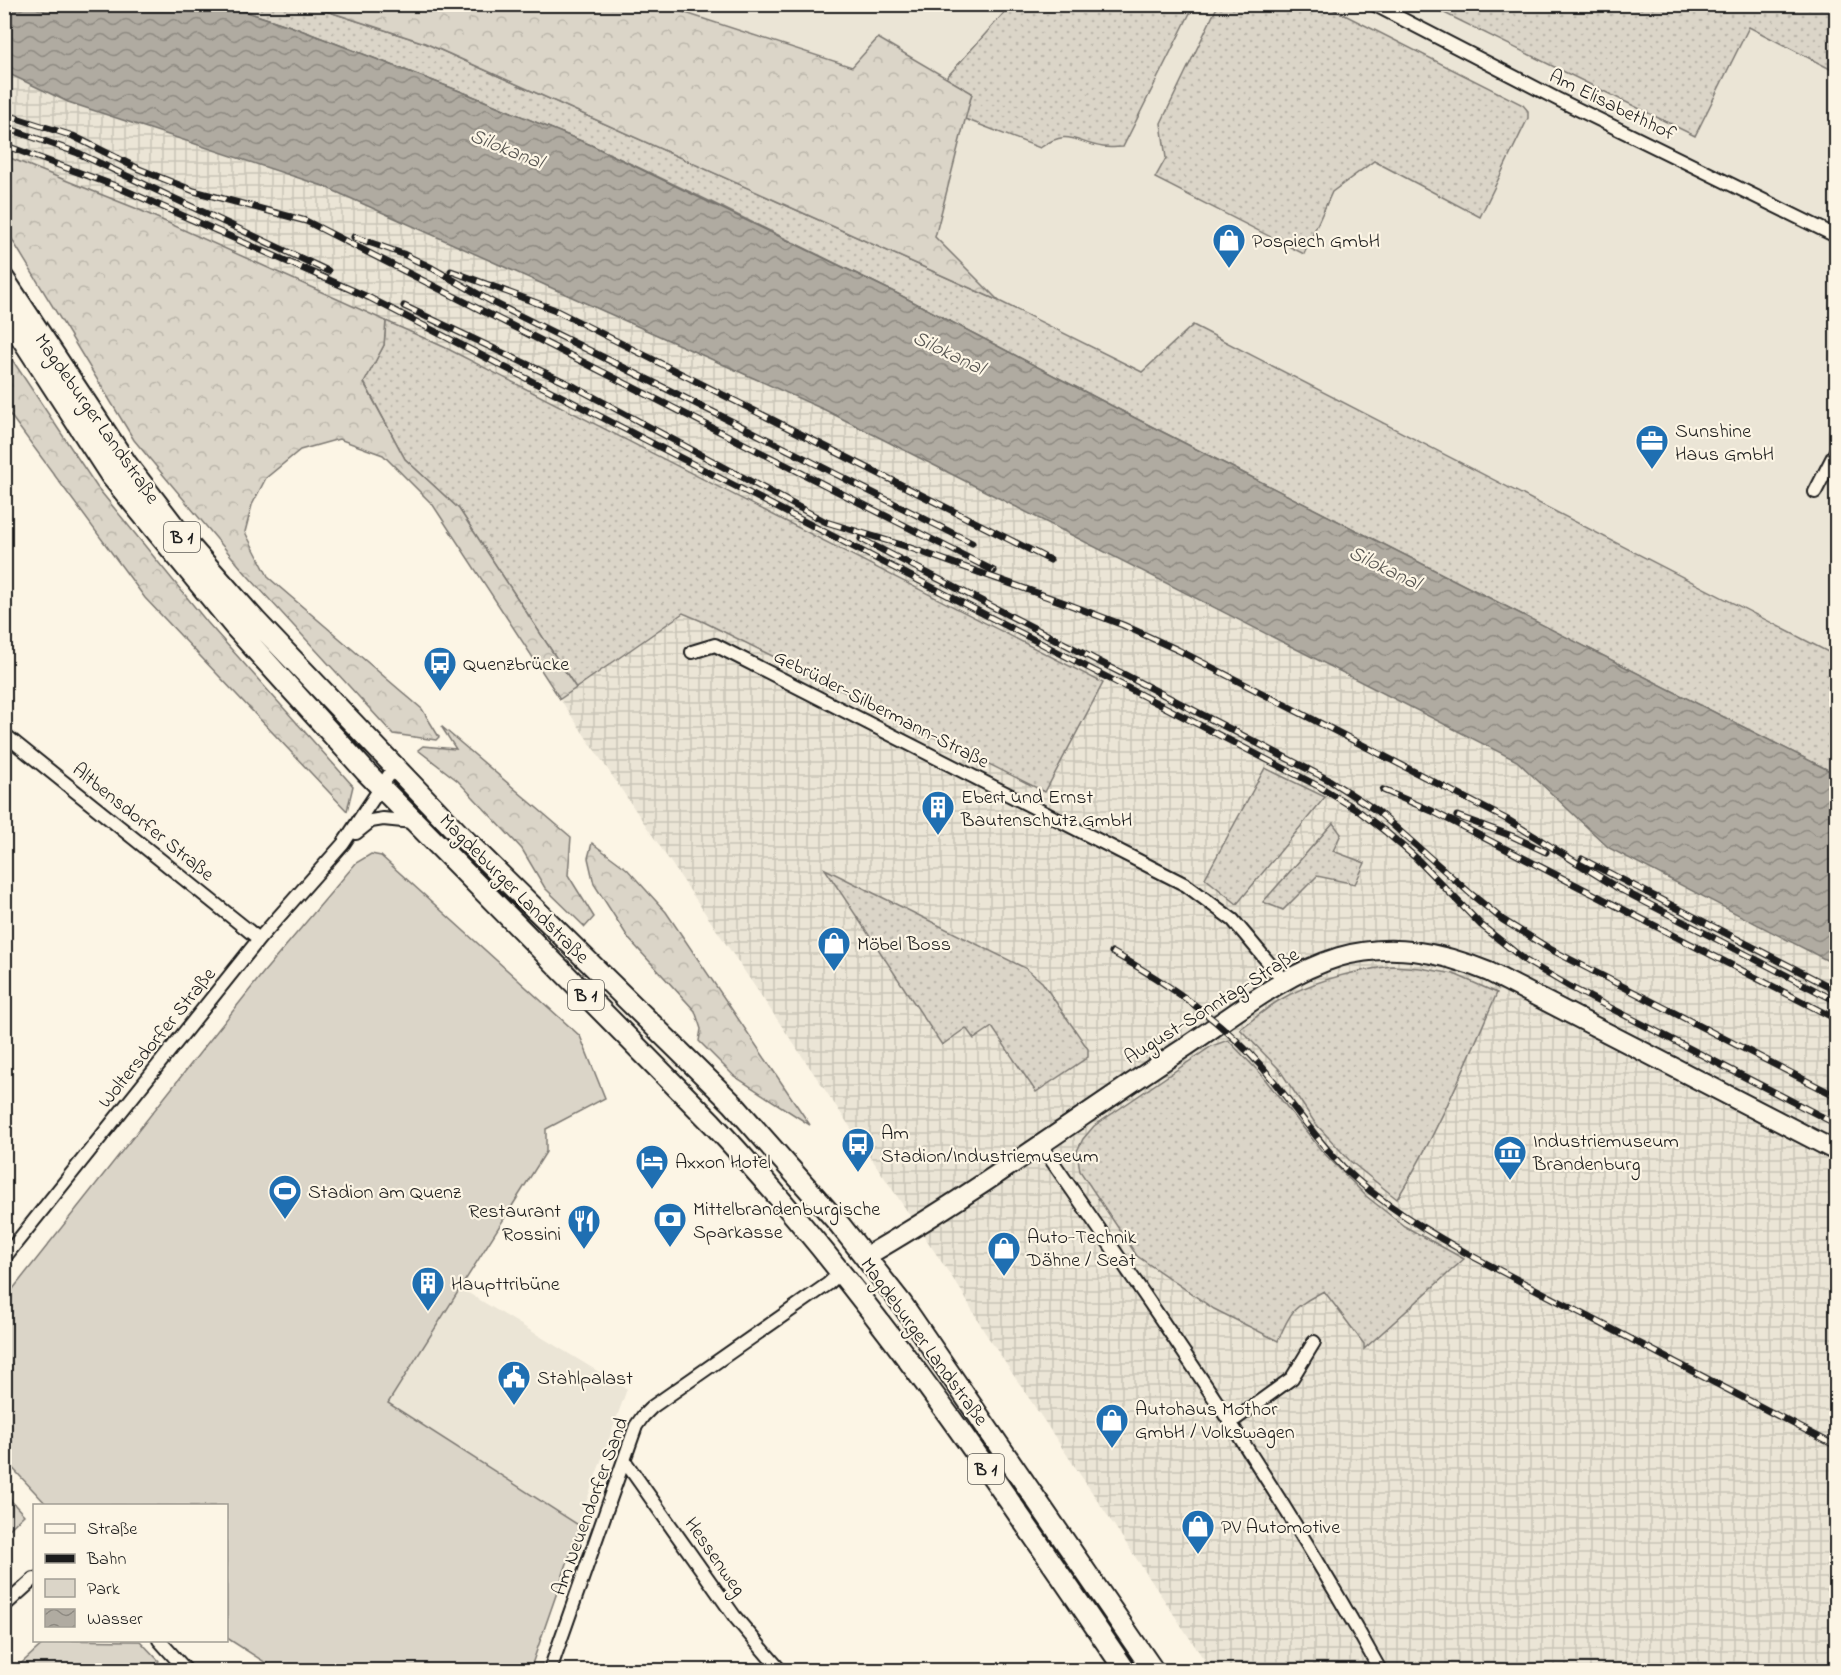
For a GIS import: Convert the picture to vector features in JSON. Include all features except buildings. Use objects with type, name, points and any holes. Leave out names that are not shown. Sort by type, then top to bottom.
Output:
[{"type":"main road","name":"Magdeburger Landstraße","points":[[4,279],[126,463],[188,544],[255,620],[458,833],[733,1104],[865,1257],[922,1332],[1153,1671]]},
{"type":"main road","name":"Magdeburger Landstraße","points":[[4,311],[111,476],[234,626],[413,822],[759,1173],[841,1272],[922,1378],[1125,1671]]},
{"type":"main road","points":[[841,1272],[865,1257]]},
{"type":"street","name":"Am Elisabethhof","points":[[1373,4],[1557,99],[1836,236]]},
{"type":"street","points":[[1815,492],[1836,451]]},
{"type":"street","name":"Gebrüder-Silbermann-Straße","points":[[692,652],[715,645],[1186,885],[1233,920],[1284,981]]},
{"type":"street","name":"Altbensdorfer Straße","points":[[4,734],[260,939]]},
{"type":"street","name":"Woltersdorfer Straße","points":[[4,1258],[260,939],[343,844],[395,766]]},
{"type":"street","name":"Woltersdorfer Straße","points":[[343,844],[371,821],[383,819],[413,822]]},
{"type":"street","name":"August-Sonntag-Straße","points":[[865,1257],[901,1237],[1041,1145],[1284,981],[1314,966],[1340,957],[1370,951],[1415,950],[1463,961],[1489,972],[1836,1151]]},
{"type":"street","points":[[1041,1145],[1230,1423],[1347,1611],[1380,1671]]},
{"type":"street","name":"Am Neuendorfer Sand","points":[[550,1671],[636,1426],[643,1416],[652,1407],[819,1291],[841,1272]]},
{"type":"street","points":[[1230,1423],[1292,1378],[1314,1342]]},
{"type":"street","name":"Hessenweg","points":[[624,1460],[735,1617],[780,1671]]},
{"type":"street","points":[[4,1606],[33,1580]]},
{"type":"street","points":[[160,1642],[186,1671]]},
{"type":"shaded area","points":[[661,5],[1836,5],[1836,656],[1194,325],[1143,372],[999,301],[935,237],[972,93],[878,38],[853,67]]},
{"type":"shaded area","points":[[4,72],[68,102],[323,186],[825,410],[1517,761],[1609,848],[1836,965],[1836,1670],[1211,1670],[984,1331],[962,1292],[560,699],[683,613],[704,622],[1102,683],[444,347],[135,208],[5,156]]},
{"type":"shaded area","name":"Stahlpalast","points":[[460,1288],[627,1389],[583,1511],[580,1526],[388,1403]]},
{"type":"green space","points":[[225,5],[308,5],[425,43],[999,301],[1142,372],[1193,325],[1836,656],[1836,774],[1137,419],[898,294],[709,201],[591,145],[470,95],[290,26]]},
{"type":"green space","points":[[308,5],[661,5],[852,67],[878,38],[972,93],[935,237],[999,301],[425,43]]},
{"type":"green space","points":[[1011,5],[1194,5],[1123,147],[1103,147],[1065,137],[1058,138],[1040,148],[965,119],[972,93],[946,78]]},
{"type":"green space","points":[[1218,5],[1325,5],[1523,105],[1528,111],[1528,118],[1480,217],[1374,161],[1332,192],[1304,254],[1155,178],[1166,158],[1161,123]]},
{"type":"green space","points":[[1428,5],[1836,5],[1836,72],[1749,27],[1695,136]]},
{"type":"green space","points":[[5,156],[135,208],[386,321],[384,345],[364,383],[405,459],[459,509],[576,688],[560,699],[433,505],[383,455],[339,439],[300,450],[266,478],[252,505],[245,532],[269,578],[422,709],[439,737],[436,740],[393,734],[247,575],[134,440],[5,228]]},
{"type":"green space","points":[[386,321],[444,347],[1103,683],[1045,792],[683,613],[576,688],[459,509],[405,459],[364,382],[384,345]]},
{"type":"green space","points":[[5,349],[97,487],[207,622],[353,786],[347,811],[145,598],[5,408]]},
{"type":"green space","points":[[441,726],[571,837],[568,875],[594,917],[585,927],[545,888],[522,849],[458,781],[418,750],[423,746],[456,749]]},
{"type":"green space","points":[[1265,768],[1325,797],[1237,904],[1205,878]]},
{"type":"green space","points":[[1333,823],[1341,834],[1333,851],[1365,863],[1355,884],[1317,876],[1283,910],[1263,902]]},
{"type":"green space","points":[[592,843],[627,869],[666,912],[810,1125],[734,1076],[699,1041],[701,1029],[695,1011],[629,939],[594,884],[588,858]]},
{"type":"green space","name":"Stadion am Quenz","points":[[371,854],[381,856],[580,1036],[605,1098],[546,1129],[546,1152],[388,1403],[580,1526],[530,1670],[277,1670],[228,1639],[228,1504],[46,1504],[5,1460],[5,1299],[263,973],[356,863]]},
{"type":"green space","points":[[825,869],[1025,968],[1042,982],[1088,1049],[1088,1057],[1036,1092],[992,1027],[974,1039],[966,1028],[942,1045]]},
{"type":"green space","points":[[1392,966],[1454,974],[1497,993],[1438,1124],[1397,1199],[1350,1161],[1315,1123],[1279,1069],[1240,1029],[1268,1007],[1305,987],[1348,974]]},
{"type":"green space","points":[[1228,1040],[1260,1073],[1321,1150],[1366,1196],[1404,1226],[1464,1259],[1364,1349],[1364,1344],[1324,1291],[1300,1305],[1290,1315],[1278,1341],[1214,1309],[1137,1256],[1080,1171],[1077,1151],[1094,1126],[1212,1046]]},
{"type":"green space","points":[[5,1494],[24,1515],[5,1533]]},
{"type":"green space","points":[[45,1642],[141,1642],[159,1661],[149,1670],[14,1670]]},
{"type":"water","name":"Silokanal","points":[[5,4],[225,5],[290,26],[470,95],[591,145],[898,294],[1137,419],[1836,774],[1836,965],[1609,848],[1517,761],[825,410],[323,186],[68,102],[5,72]]},
{"type":"railway","points":[[4,114],[73,136],[139,169],[194,191],[306,221],[994,571]]},
{"type":"railway","points":[[4,127],[78,153],[328,271]]},
{"type":"railway","points":[[4,145],[113,185],[370,298],[1320,787],[1356,809],[1386,832],[1415,857],[1481,925],[1526,961],[1572,988],[1836,1124]]},
{"type":"railway","points":[[354,237],[403,254],[432,268],[494,303],[972,543]]},
{"type":"railway","points":[[451,271],[553,309],[1050,560]]},
{"type":"railway","points":[[404,306],[575,387],[826,522],[905,546],[1065,603],[1123,625],[1178,650],[1508,820],[1621,890]]},
{"type":"railway","points":[[861,539],[1329,780],[1377,811],[1503,920],[1550,949],[1836,1096]]},
{"type":"railway","points":[[1383,790],[1432,811],[1836,1019]]},
{"type":"railway","points":[[1457,816],[1512,836],[1546,852]]},
{"type":"railway","points":[[1582,859],[1836,990]]},
{"type":"railway","points":[[1616,887],[1836,1001]]},
{"type":"railway","points":[[1112,952],[1193,1004],[1247,1050],[1343,1167],[1404,1215],[1470,1255],[1836,1446]]},
{"type":"place","name":"Pospiech GmbH","points":[[1229,269]]},
{"type":"place","name":"Sunshine Haus GmbH","points":[[1652,470]]},
{"type":"place","name":"Quenzbrücke","points":[[440,692]]},
{"type":"place","name":"Ebert und Ernst Bautenschutz GmbH","points":[[938,836]]},
{"type":"place","name":"Möbel Boss","points":[[834,972]]},
{"type":"place","name":"Am Stadion/Industriemuseum","points":[[858,1173]]},
{"type":"place","name":"Industriemuseum Brandenburg","points":[[1510,1181]]},
{"type":"place","name":"Axxon Hotel","points":[[652,1190]]},
{"type":"place","name":"Stadion am Quenz","points":[[285,1220]]},
{"type":"place","name":"Mittelbrandenburgische Sparkasse","points":[[670,1248]]},
{"type":"place","name":"Restaurant Rossini","points":[[584,1250]]},
{"type":"place","name":"Auto-Technik Dähne / Seat","points":[[1004,1277]]},
{"type":"place","name":"Haupttribüne","points":[[428,1312]]},
{"type":"place","name":"Stahlpalast","points":[[514,1406]]},
{"type":"place","name":"Autohaus Mothor GmbH / Volkswagen","points":[[1112,1449]]},
{"type":"place","name":"PV Automotive","points":[[1198,1555]]}]
